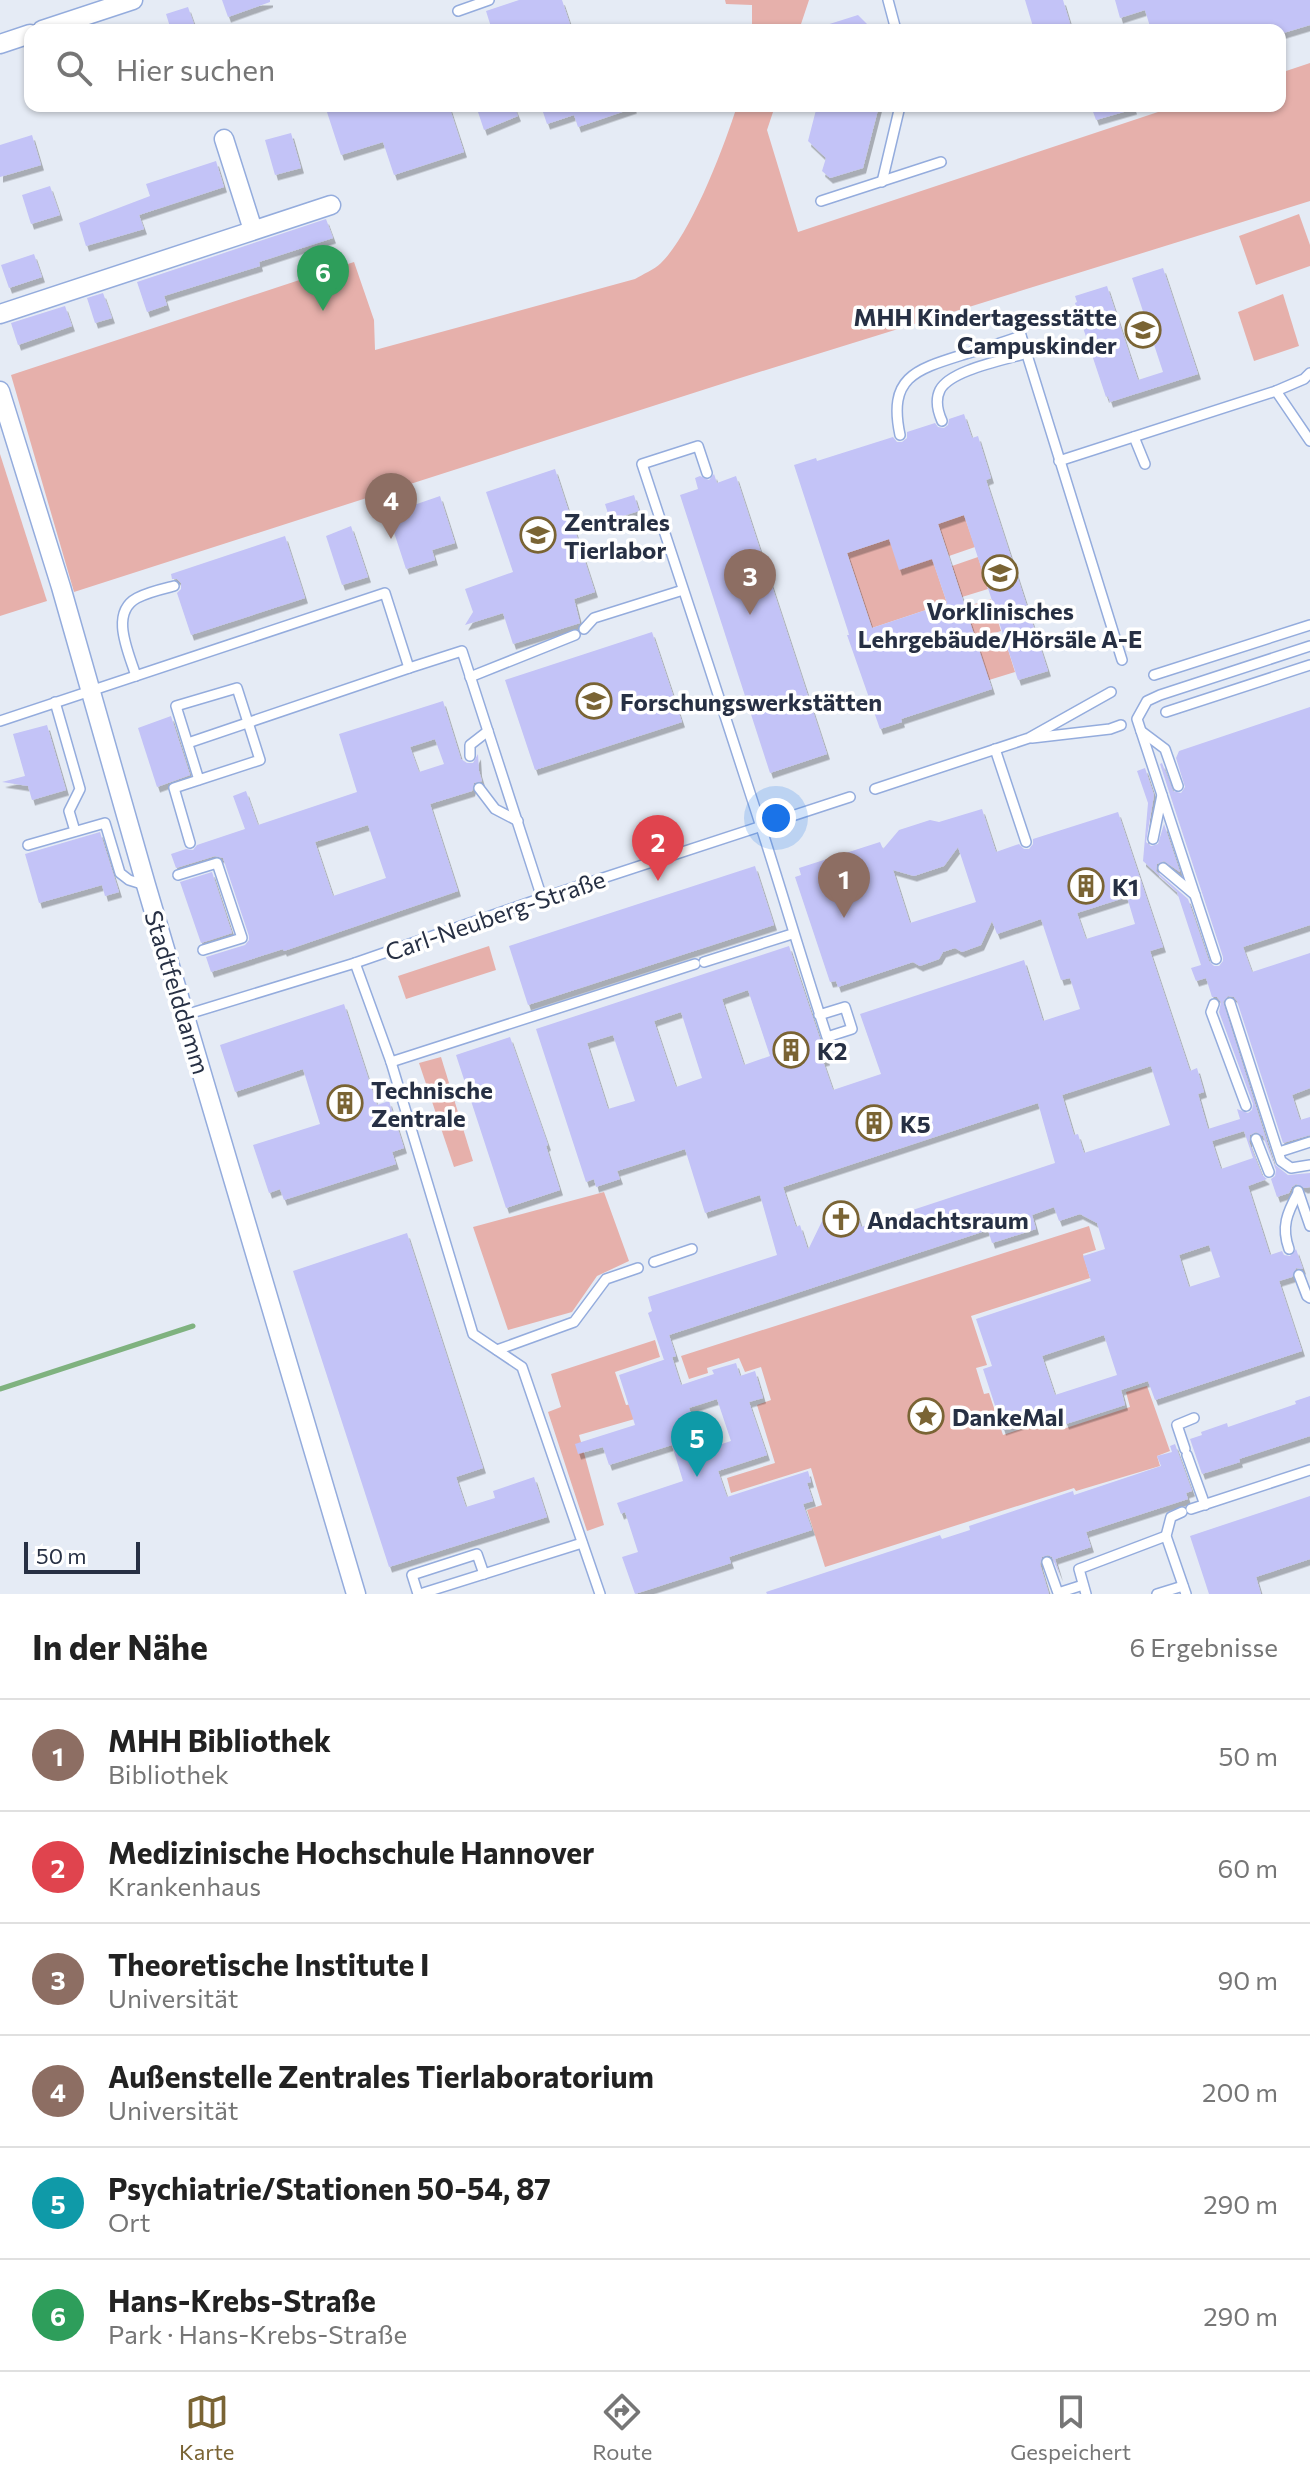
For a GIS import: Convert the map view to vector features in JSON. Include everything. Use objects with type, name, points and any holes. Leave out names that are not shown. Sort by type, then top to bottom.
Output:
[{"type":"street","points":[[60,24],[133,0]]},
{"type":"street","points":[[0,44],[24,36]]},
{"type":"street","points":[[224,139],[253,230]]},
{"type":"street","points":[[0,314],[331,205]]},
{"type":"street","name":"Stadtfelddamm","points":[[0,391],[61,587],[356,1594]]},
{"type":"lane","points":[[458,11],[489,0]]},
{"type":"lane","points":[[888,0],[894,24]]},
{"type":"lane","points":[[882,182],[899,112]]},
{"type":"lane","points":[[821,201],[941,162]]},
{"type":"lane","points":[[900,435],[895,409],[897,397],[903,384],[915,373],[1020,333],[1122,660]]},
{"type":"lane","points":[[942,421],[937,400],[947,381],[1027,353]]},
{"type":"lane","points":[[1059,461],[1276,391],[1304,379],[1310,373]]},
{"type":"lane","points":[[1276,391],[1310,441]]},
{"type":"lane","points":[[1134,437],[1145,464]]},
{"type":"lane","points":[[707,473],[698,446],[642,464],[761,826],[819,1015]]},
{"type":"lane","points":[[136,676],[124,637],[122,616],[129,603],[138,597],[174,586]]},
{"type":"lane","points":[[470,677],[579,632],[594,618],[683,590]]},
{"type":"lane","points":[[0,721],[385,593],[409,668]]},
{"type":"lane","points":[[1154,675],[1310,625]]},
{"type":"lane","points":[[1216,959],[1137,719],[1147,701],[1310,646]]},
{"type":"lane","points":[[188,743],[462,651],[542,898]]},
{"type":"lane","points":[[1166,712],[1310,665]]},
{"type":"lane","points":[[190,843],[174,788],[199,780],[260,760],[237,688],[176,706],[199,780]]},
{"type":"lane","points":[[875,789],[1029,738],[1111,692]]},
{"type":"lane","points":[[55,702],[80,789],[69,811],[75,831]]},
{"type":"lane","points":[[1029,738],[1110,729],[1121,725]]},
{"type":"lane","points":[[470,756],[470,745],[488,731]]},
{"type":"lane","points":[[1141,731],[1165,749],[1178,786]]},
{"type":"lane","points":[[995,749],[1026,842]]},
{"type":"lane","points":[[479,788],[495,809],[518,821]]},
{"type":"lane","points":[[1153,839],[1162,793]]},
{"type":"lane","name":"Carl-Neuberg-Straße","points":[[185,1015],[355,963],[850,797]]},
{"type":"lane","points":[[28,845],[105,823],[120,873],[129,880],[146,885]]},
{"type":"lane","points":[[178,875],[217,863],[242,938],[203,950]]},
{"type":"lane","points":[[1163,868],[1195,895]]},
{"type":"lane","points":[[391,1062],[792,934]]},
{"type":"lane","points":[[355,963],[391,1062],[473,1334],[522,1367],[600,1594]]},
{"type":"lane","points":[[1230,1003],[1281,1161],[1291,1168],[1310,1165]]},
{"type":"lane","points":[[1214,1004],[1211,1012],[1246,1106]]},
{"type":"lane","points":[[1256,1139],[1269,1172]]},
{"type":"lane","points":[[1279,1152],[1310,1142]]},
{"type":"lane","points":[[1289,1249],[1284,1235],[1286,1214],[1298,1192],[1310,1226]]},
{"type":"lane","points":[[654,1262],[692,1249]]},
{"type":"lane","points":[[497,1350],[574,1322],[606,1279],[638,1268]]},
{"type":"lane","points":[[1299,1275],[1310,1298]]},
{"type":"lane","points":[[1194,1418],[1177,1425],[1205,1505]]},
{"type":"lane","points":[[1157,1594],[1185,1590],[1166,1536],[1171,1517],[1310,1470]]},
{"type":"lane","points":[[1047,1562],[1058,1593],[1085,1590],[1079,1569],[1166,1536]]},
{"type":"lane","points":[[484,1574],[477,1554],[412,1575],[419,1594],[484,1574],[582,1543]]},
{"type":"shaded area","points":[[725,0],[809,0],[801,24],[752,24],[752,5],[726,4]]},
{"type":"shaded area","points":[[1310,63],[1310,201],[737,379],[74,592],[11,375],[354,262],[374,320],[375,350],[635,279],[661,263],[684,232],[715,166],[735,112],[773,112],[767,130],[798,232],[1158,112],[1286,112],[1286,71]]},
{"type":"shaded area","points":[[1299,214],[1310,245],[1310,266],[1256,285],[1239,236]]},
{"type":"shaded area","points":[[1283,294],[1299,346],[1254,361],[1238,312]]},
{"type":"shaded area","points":[[0,454],[47,601],[0,616]]},
{"type":"shaded area","points":[[964,515],[975,547],[949,556],[938,524]]},
{"type":"shaded area","points":[[922,528],[947,603],[872,628],[847,553]]},
{"type":"shaded area","points":[[978,557],[988,589],[962,597],[952,566]]},
{"type":"shaded area","points":[[991,599],[1001,631],[975,639],[965,607]]},
{"type":"shaded area","points":[[1005,640],[1015,672],[989,680],[978,649]]},
{"type":"shaded area","points":[[489,946],[496,970],[406,999],[398,976]]},
{"type":"shaded area","points":[[441,1057],[473,1161],[454,1167],[419,1063]]},
{"type":"shaded area","points":[[604,1192],[629,1261],[597,1276],[572,1312],[508,1330],[473,1227]]},
{"type":"shaded area","points":[[1089,1226],[1096,1250],[1083,1254],[1090,1278],[971,1316],[987,1365],[976,1368],[984,1394],[989,1393],[1003,1435],[1061,1416],[1066,1428],[1130,1407],[1126,1392],[1147,1386],[1170,1451],[1157,1456],[1160,1466],[1076,1491],[1074,1488],[825,1567],[807,1510],[822,1505],[811,1468],[731,1493],[727,1478],[775,1463],[757,1405],[771,1400],[761,1367],[745,1372],[739,1358],[707,1368],[708,1373],[689,1379],[681,1356]]},
{"type":"shaded area","points":[[655,1340],[660,1357],[615,1372],[626,1405],[646,1402],[652,1414],[579,1435],[604,1525],[587,1531],[548,1412],[561,1407],[551,1374]]},
{"type":"building","points":[[222,0],[270,0],[270,2],[228,17]]},
{"type":"building","points":[[519,0],[562,0],[570,24],[490,24],[486,11]]},
{"type":"building","points":[[1025,0],[1063,0],[1070,24],[1032,24]]},
{"type":"building","points":[[1115,0],[1310,0],[1310,25],[1286,32],[1286,24],[1149,24],[1145,10],[1120,18]]},
{"type":"building","points":[[188,7],[194,24],[169,24],[166,14]]},
{"type":"building","points":[[858,15],[867,24],[830,24]]},
{"type":"building","points":[[327,112],[451,112],[464,152],[394,175],[383,142],[341,155]]},
{"type":"building","points":[[478,112],[516,112],[518,116],[484,130]]},
{"type":"building","points":[[543,112],[622,112],[578,127],[574,115],[547,124]]},
{"type":"building","points":[[815,112],[877,112],[863,168],[830,178],[822,171],[826,158],[808,141]]},
{"type":"building","points":[[1093,112],[1124,112],[1096,120]]},
{"type":"building","points":[[291,133],[301,168],[275,175],[265,140]]},
{"type":"building","points":[[32,135],[41,165],[0,177],[0,145]]},
{"type":"building","points":[[216,161],[224,187],[139,215],[144,229],[86,246],[79,223],[150,196],[146,184]]},
{"type":"building","points":[[50,186],[60,215],[31,224],[22,195]]},
{"type":"building","points":[[326,219],[333,238],[259,262],[260,266],[164,296],[167,305],[147,312],[137,282]]},
{"type":"building","points":[[34,254],[42,277],[9,288],[1,265]]},
{"type":"building","points":[[1163,268],[1198,374],[1110,402],[1075,296],[1107,286],[1138,380],[1163,372],[1132,278]]},
{"type":"building","points":[[103,293],[112,318],[95,323],[87,298]]},
{"type":"building","points":[[65,306],[72,326],[18,345],[11,323]]},
{"type":"building","name":"Vorklinisches Lehrgebäude/Hörsäle A-E","points":[[964,414],[972,438],[978,436],[991,478],[986,480],[1048,671],[1018,680],[964,515],[938,524],[992,689],[880,729],[794,465],[816,458],[817,461],[893,437],[897,442],[902,442],[907,438],[907,432],[935,423],[944,428],[949,419]],"holes":[[[889,539],[899,570],[932,559],[947,603],[872,628],[847,553]]]},
{"type":"building","name":"Zentrales Tierlabor","points":[[555,469],[595,592],[574,599],[580,623],[513,644],[503,613],[465,625],[473,612],[465,589],[513,572],[486,492]]},
{"type":"building","points":[[714,474],[717,483],[736,476],[827,754],[770,773],[680,495],[698,489],[695,478],[700,476],[709,480]]},
{"type":"building","points":[[634,495],[639,511],[610,520],[605,504]]},
{"type":"building","points":[[440,496],[455,543],[432,550],[435,560],[406,569],[388,514]]},
{"type":"building","points":[[351,526],[368,577],[342,585],[326,536]]},
{"type":"building","points":[[285,536],[305,598],[191,635],[177,593],[181,583],[172,579],[171,574]]},
{"type":"building","name":"Forschungswerkstätten","points":[[652,632],[682,722],[535,770],[505,680]]},
{"type":"building","points":[[443,701],[461,759],[473,763],[478,754],[482,781],[474,783],[472,791],[430,804],[458,891],[284,951],[211,972],[206,957],[245,945],[249,940],[223,858],[215,856],[176,868],[171,854],[193,850],[197,845],[245,829],[233,796],[246,791],[258,825],[357,792],[339,734]],"holes":[[[435,739],[444,764],[419,772],[410,747]],[[368,825],[386,878],[333,896],[315,842]]]},
{"type":"building","points":[[1310,707],[1310,925],[1243,947],[1252,972],[1310,953],[1310,1088],[1292,1095],[1300,1120],[1310,1117],[1310,1135],[1283,1143],[1237,1001],[1228,996],[1223,1002],[1274,1164],[1288,1175],[1310,1173],[1310,1187],[1296,1184],[1289,1193],[1277,1197],[1271,1179],[1276,1170],[1263,1136],[1256,1132],[1250,1135],[1249,1142],[1262,1175],[1267,1179],[1248,1186],[1270,1255],[1282,1251],[1290,1256],[1296,1249],[1303,1269],[1296,1268],[1292,1277],[1279,1281],[1302,1351],[1155,1400],[1148,1381],[1121,1390],[1125,1405],[1066,1424],[1061,1411],[1003,1430],[983,1369],[992,1366],[976,1319],[1091,1281],[1083,1256],[1105,1249],[1097,1223],[1080,1214],[1059,1221],[1054,1207],[1032,1215],[1036,1229],[992,1243],[988,1230],[669,1335],[676,1356],[664,1360],[648,1313],[652,1311],[648,1297],[777,1255],[760,1195],[705,1213],[685,1149],[617,1171],[620,1179],[596,1187],[594,1179],[586,1182],[536,1029],[789,946],[827,1060],[823,1061],[833,1090],[881,1074],[860,1014],[1024,960],[1043,1021],[1080,1009],[1070,978],[1061,980],[1041,919],[997,934],[992,921],[981,945],[962,952],[955,948],[943,952],[939,959],[920,966],[913,962],[838,987],[836,981],[830,982],[795,877],[801,875],[799,868],[880,842],[883,849],[899,830],[982,809],[996,852],[1019,844],[1029,849],[1033,839],[1118,812],[1163,947],[1150,951],[1190,1071],[1197,1068],[1204,1092],[1198,1094],[1208,1129],[1240,1119],[1237,1109],[1248,1113],[1253,1104],[1219,1012],[1221,1002],[1217,997],[1212,997],[1206,978],[1196,981],[1191,968],[1201,965],[1177,892],[1143,861],[1148,803],[1137,771],[1145,768],[1154,795],[1146,842],[1151,846],[1158,844],[1164,824],[1180,872],[1164,861],[1157,864],[1156,871],[1188,899],[1209,961],[1219,966],[1223,957],[1160,764],[1173,791],[1181,793],[1185,787],[1176,758],[1179,751]],"holes":[[[958,847],[976,902],[910,923],[893,870],[914,876],[944,866]],[[1127,897],[1135,924],[1086,939],[1077,913]],[[748,990],[770,1056],[744,1065],[722,999]],[[681,1012],[702,1078],[676,1087],[654,1021]],[[613,1035],[635,1101],[608,1109],[587,1043]],[[1151,1066],[1170,1125],[1084,1153],[1078,1134],[1074,1135],[1062,1095]],[[1038,1103],[1055,1163],[861,1227],[857,1213],[845,1207],[826,1213],[808,1250],[800,1225],[796,1227],[783,1187]],[[1244,1131],[1253,1158],[1221,1169],[1212,1141]],[[1209,1245],[1220,1277],[1189,1287],[1179,1255]],[[1104,1335],[1117,1375],[1055,1395],[1042,1356]]]},
{"type":"building","points":[[171,716],[190,775],[157,787],[138,728]]},
{"type":"building","points":[[47,725],[66,790],[32,800],[28,786],[2,782],[25,776],[13,734]]},
{"type":"building","points":[[100,832],[119,892],[105,896],[102,885],[39,903],[25,854]]},
{"type":"building","points":[[755,866],[774,925],[528,1005],[509,946]]},
{"type":"building","points":[[212,872],[232,933],[201,943],[180,882]]},
{"type":"building","name":"Technische Zentrale","points":[[344,1004],[377,1105],[389,1101],[404,1148],[392,1152],[396,1164],[284,1200],[280,1189],[269,1193],[253,1145],[320,1124],[303,1069],[235,1092],[220,1045]]},
{"type":"building","points":[[510,1037],[548,1145],[560,1190],[506,1208],[456,1055]]},
{"type":"building","points":[[407,1233],[483,1468],[456,1477],[466,1507],[495,1498],[493,1491],[534,1477],[547,1517],[389,1567],[293,1271]]},
{"type":"building","points":[[672,1357],[681,1385],[714,1374],[712,1370],[736,1363],[740,1376],[755,1371],[763,1398],[749,1402],[767,1455],[718,1471],[727,1497],[808,1471],[811,1482],[807,1483],[813,1501],[803,1504],[812,1530],[729,1557],[731,1563],[635,1594],[622,1557],[638,1552],[625,1512],[621,1514],[617,1503],[683,1481],[672,1445],[609,1465],[603,1447],[578,1454],[575,1444],[635,1425],[619,1375]],"holes":[[[717,1399],[731,1441],[703,1450],[689,1408]]]},
{"type":"building","points":[[1310,1396],[1310,1436],[1202,1474],[1190,1439],[1202,1435],[1201,1432],[1227,1423],[1228,1427],[1296,1404],[1295,1401]]},
{"type":"building","points":[[1175,1444],[1192,1491],[1186,1493],[1188,1499],[1086,1532],[1091,1547],[1055,1559],[1060,1576],[1052,1557],[1042,1557],[1040,1564],[1049,1594],[766,1592],[940,1535],[942,1539],[970,1530],[969,1526],[1073,1491],[1074,1495],[1161,1466],[1157,1456],[1172,1452],[1170,1446]]},
{"type":"building","points":[[1310,1496],[1310,1559],[1256,1577],[1261,1594],[1209,1594],[1190,1536]]},
{"type":"waterway","points":[[0,1389],[193,1326]]},
{"type":"place","name":"Hans-Krebs-Straße","points":[[323,311]]},
{"type":"place","name":"MHH Kindertagesstätte Campuskinder","points":[[1143,330]]},
{"type":"place","name":"Zentrales Tierlabor","points":[[538,535]]},
{"type":"place","name":"Außenstelle Zentrales Tierlaboratorium","points":[[391,539]]},
{"type":"place","name":"Vorklinisches Lehrgebäude/Hörsäle A-E","points":[[1000,573]]},
{"type":"place","name":"Theoretische Institute I","points":[[750,615]]},
{"type":"place","name":"Forschungswerkstätten","points":[[594,701]]},
{"type":"place","name":"Medizinische Hochschule Hannover","points":[[658,881]]},
{"type":"place","name":"K1","points":[[1086,886]]},
{"type":"place","name":"MHH Bibliothek","points":[[844,918]]},
{"type":"place","name":"K2","points":[[791,1050]]},
{"type":"place","name":"Technische Zentrale","points":[[345,1103]]},
{"type":"place","name":"K5","points":[[874,1123]]},
{"type":"place","name":"Andachtsraum","points":[[841,1219]]},
{"type":"place","name":"DankeMal","points":[[926,1416]]},
{"type":"place","name":"Psychiatrie/Stationen 50-54, 87","points":[[697,1477]]}]
